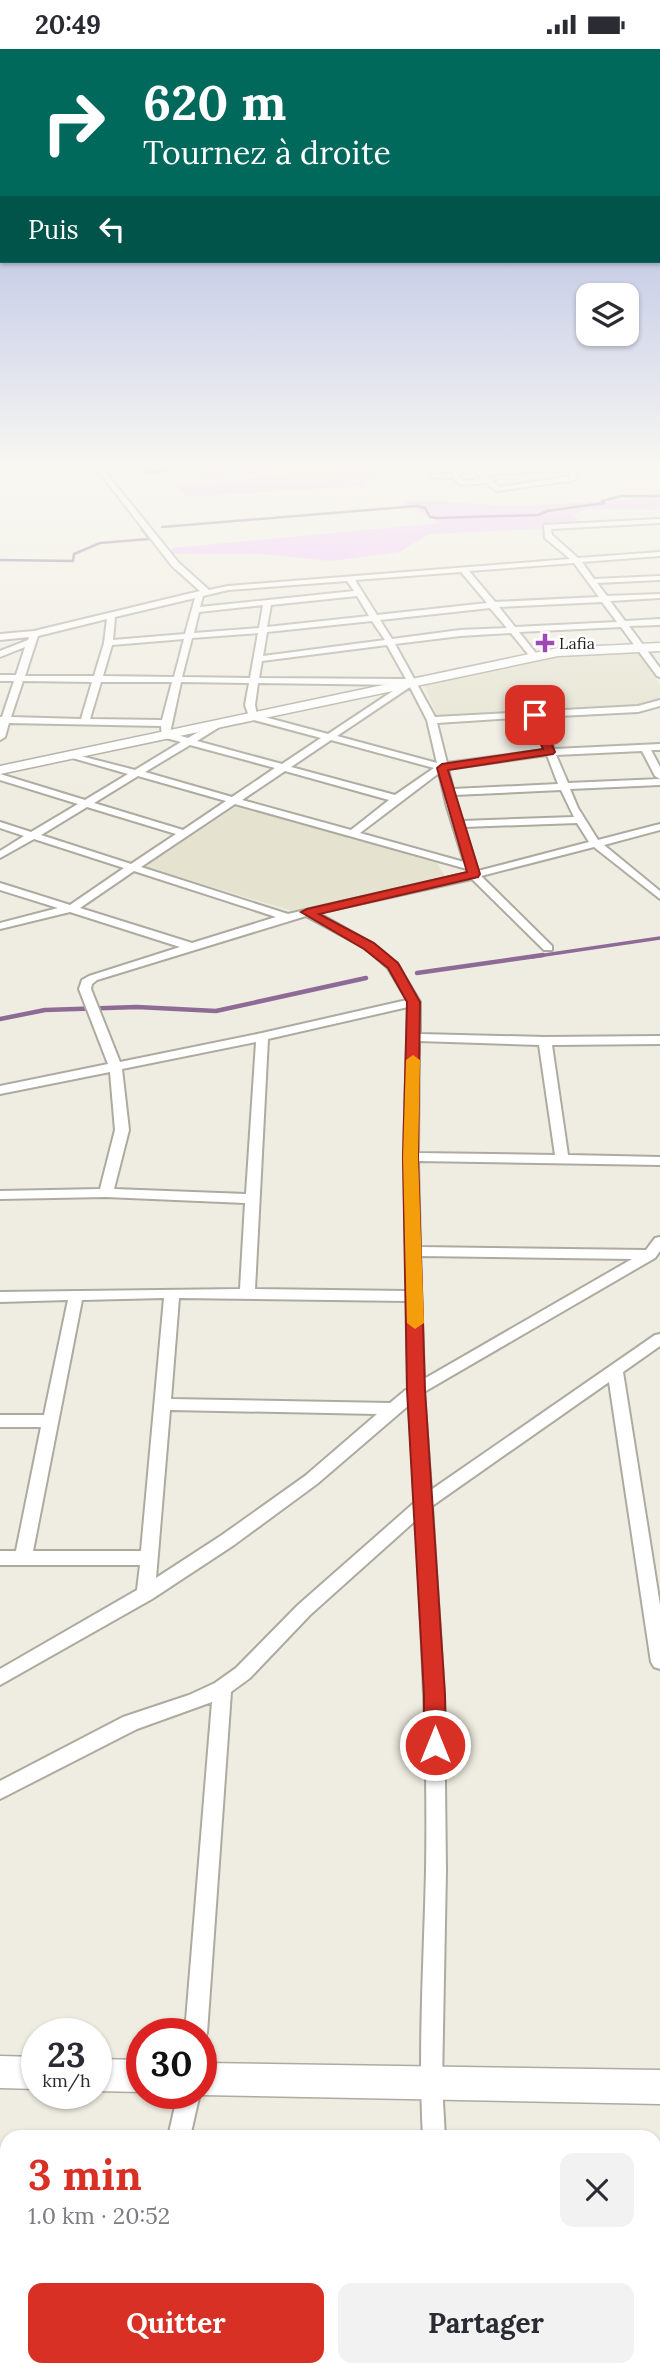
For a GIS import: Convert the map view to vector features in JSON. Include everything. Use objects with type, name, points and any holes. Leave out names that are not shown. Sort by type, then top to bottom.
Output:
[{"type":"street","points":[[187,577],[203,593]]},
{"type":"street","points":[[0,654],[33,638],[203,593],[380,577]]},
{"type":"street","points":[[469,577],[535,657]]},
{"type":"street","points":[[589,577],[660,674]]},
{"type":"street","points":[[592,581],[660,578]]},
{"type":"street","points":[[350,579],[390,642],[432,720],[448,792],[472,871]]},
{"type":"street","points":[[166,729],[195,610],[203,593]]},
{"type":"street","points":[[195,610],[359,593]]},
{"type":"street","points":[[108,643],[262,631],[493,605],[660,596]]},
{"type":"street","points":[[253,717],[250,705],[267,604]]},
{"type":"street","points":[[85,721],[108,643],[111,617]]},
{"type":"street","points":[[258,659],[512,629],[660,622]]},
{"type":"street","points":[[0,637],[33,638]]},
{"type":"street","points":[[0,737],[3,720],[33,638]]},
{"type":"street","points":[[0,771],[72,755],[166,729],[218,724],[558,652],[660,647]]},
{"type":"street","points":[[0,678],[179,678],[412,683]]},
{"type":"street","points":[[0,926],[72,908],[412,683]]},
{"type":"street","points":[[432,720],[638,709],[660,703]]},
{"type":"street","points":[[535,715],[564,786],[594,842],[660,896]]},
{"type":"street","points":[[253,717],[442,768],[550,752],[660,747]]},
{"type":"street","points":[[3,720],[85,721],[166,729],[188,742],[397,799]]},
{"type":"street","points":[[0,855],[218,724]]},
{"type":"street","points":[[645,748],[660,776]]},
{"type":"street","points":[[72,755],[352,834],[472,871],[548,948]]},
{"type":"street","points":[[352,834],[442,768]]},
{"type":"street","points":[[0,778],[186,834]]},
{"type":"street","points":[[448,792],[660,782]]},
{"type":"street","points":[[459,824],[580,820]]},
{"type":"street","points":[[0,825],[287,916]]},
{"type":"street","points":[[106,1193],[122,1130],[115,1066],[85,989],[86,983],[93,978],[287,916],[660,827]]},
{"type":"street","points":[[0,886],[189,946]]},
{"type":"street","points":[[307,912],[369,946],[393,966],[414,1002],[411,1157],[416,1390],[435,1695],[436,1870],[431,2084],[434,2130]]},
{"type":"street","points":[[0,1090],[262,1037],[414,1002]]},
{"type":"street","points":[[247,1294],[262,1037]]},
{"type":"street","points":[[413,1037],[545,1041],[660,1040]]},
{"type":"street","points":[[545,1041],[562,1160]]},
{"type":"street","points":[[411,1157],[660,1161]]},
{"type":"street","points":[[0,1195],[106,1193],[253,1199]]},
{"type":"street","points":[[0,1678],[146,1594],[228,1540],[310,1479],[416,1390],[650,1255],[660,1241]]},
{"type":"street","points":[[412,1251],[650,1255]]},
{"type":"street","points":[[0,1297],[172,1293],[415,1296]]},
{"type":"street","points":[[146,1594],[172,1293]]},
{"type":"street","points":[[23,1558],[76,1295]]},
{"type":"street","points":[[0,1791],[130,1723],[195,1701],[222,1688],[243,1673],[304,1610],[423,1504],[660,1339]]},
{"type":"street","points":[[615,1372],[660,1662]]},
{"type":"street","points":[[163,1403],[393,1409]]},
{"type":"street","points":[[0,1421],[50,1421]]},
{"type":"street","points":[[0,1558],[150,1558]]},
{"type":"street","points":[[197,2018],[222,1688]]},
{"type":"street","points":[[0,2071],[21,2072]]},
{"type":"street","points":[[217,2079],[660,2087]]},
{"type":"street","points":[[181,2130],[185,2109]]},
{"type":"shaded area","points":[[637,651],[660,685],[660,699],[634,706],[437,716],[424,684],[558,655]]},
{"type":"shaded area","points":[[237,806],[437,863],[445,876],[299,913],[145,867]]},
{"type":"waterway","points":[[531,957],[660,938]]},
{"type":"waterway","points":[[417,973],[543,955]]},
{"type":"waterway","points":[[0,1019],[45,1010],[137,1007],[216,1011],[366,978]]},
{"type":"slow traffic","points":[[413,1060],[411,1157],[415,1323]]},
{"type":"place","name":"Lafia","points":[[545,643]]},
{"type":"route","points":[[435,1745],[435,1695],[416,1390],[412,1251],[414,1002],[393,966],[369,946],[307,912],[474,874],[442,768],[550,752],[540,734],[535,715]]}]
